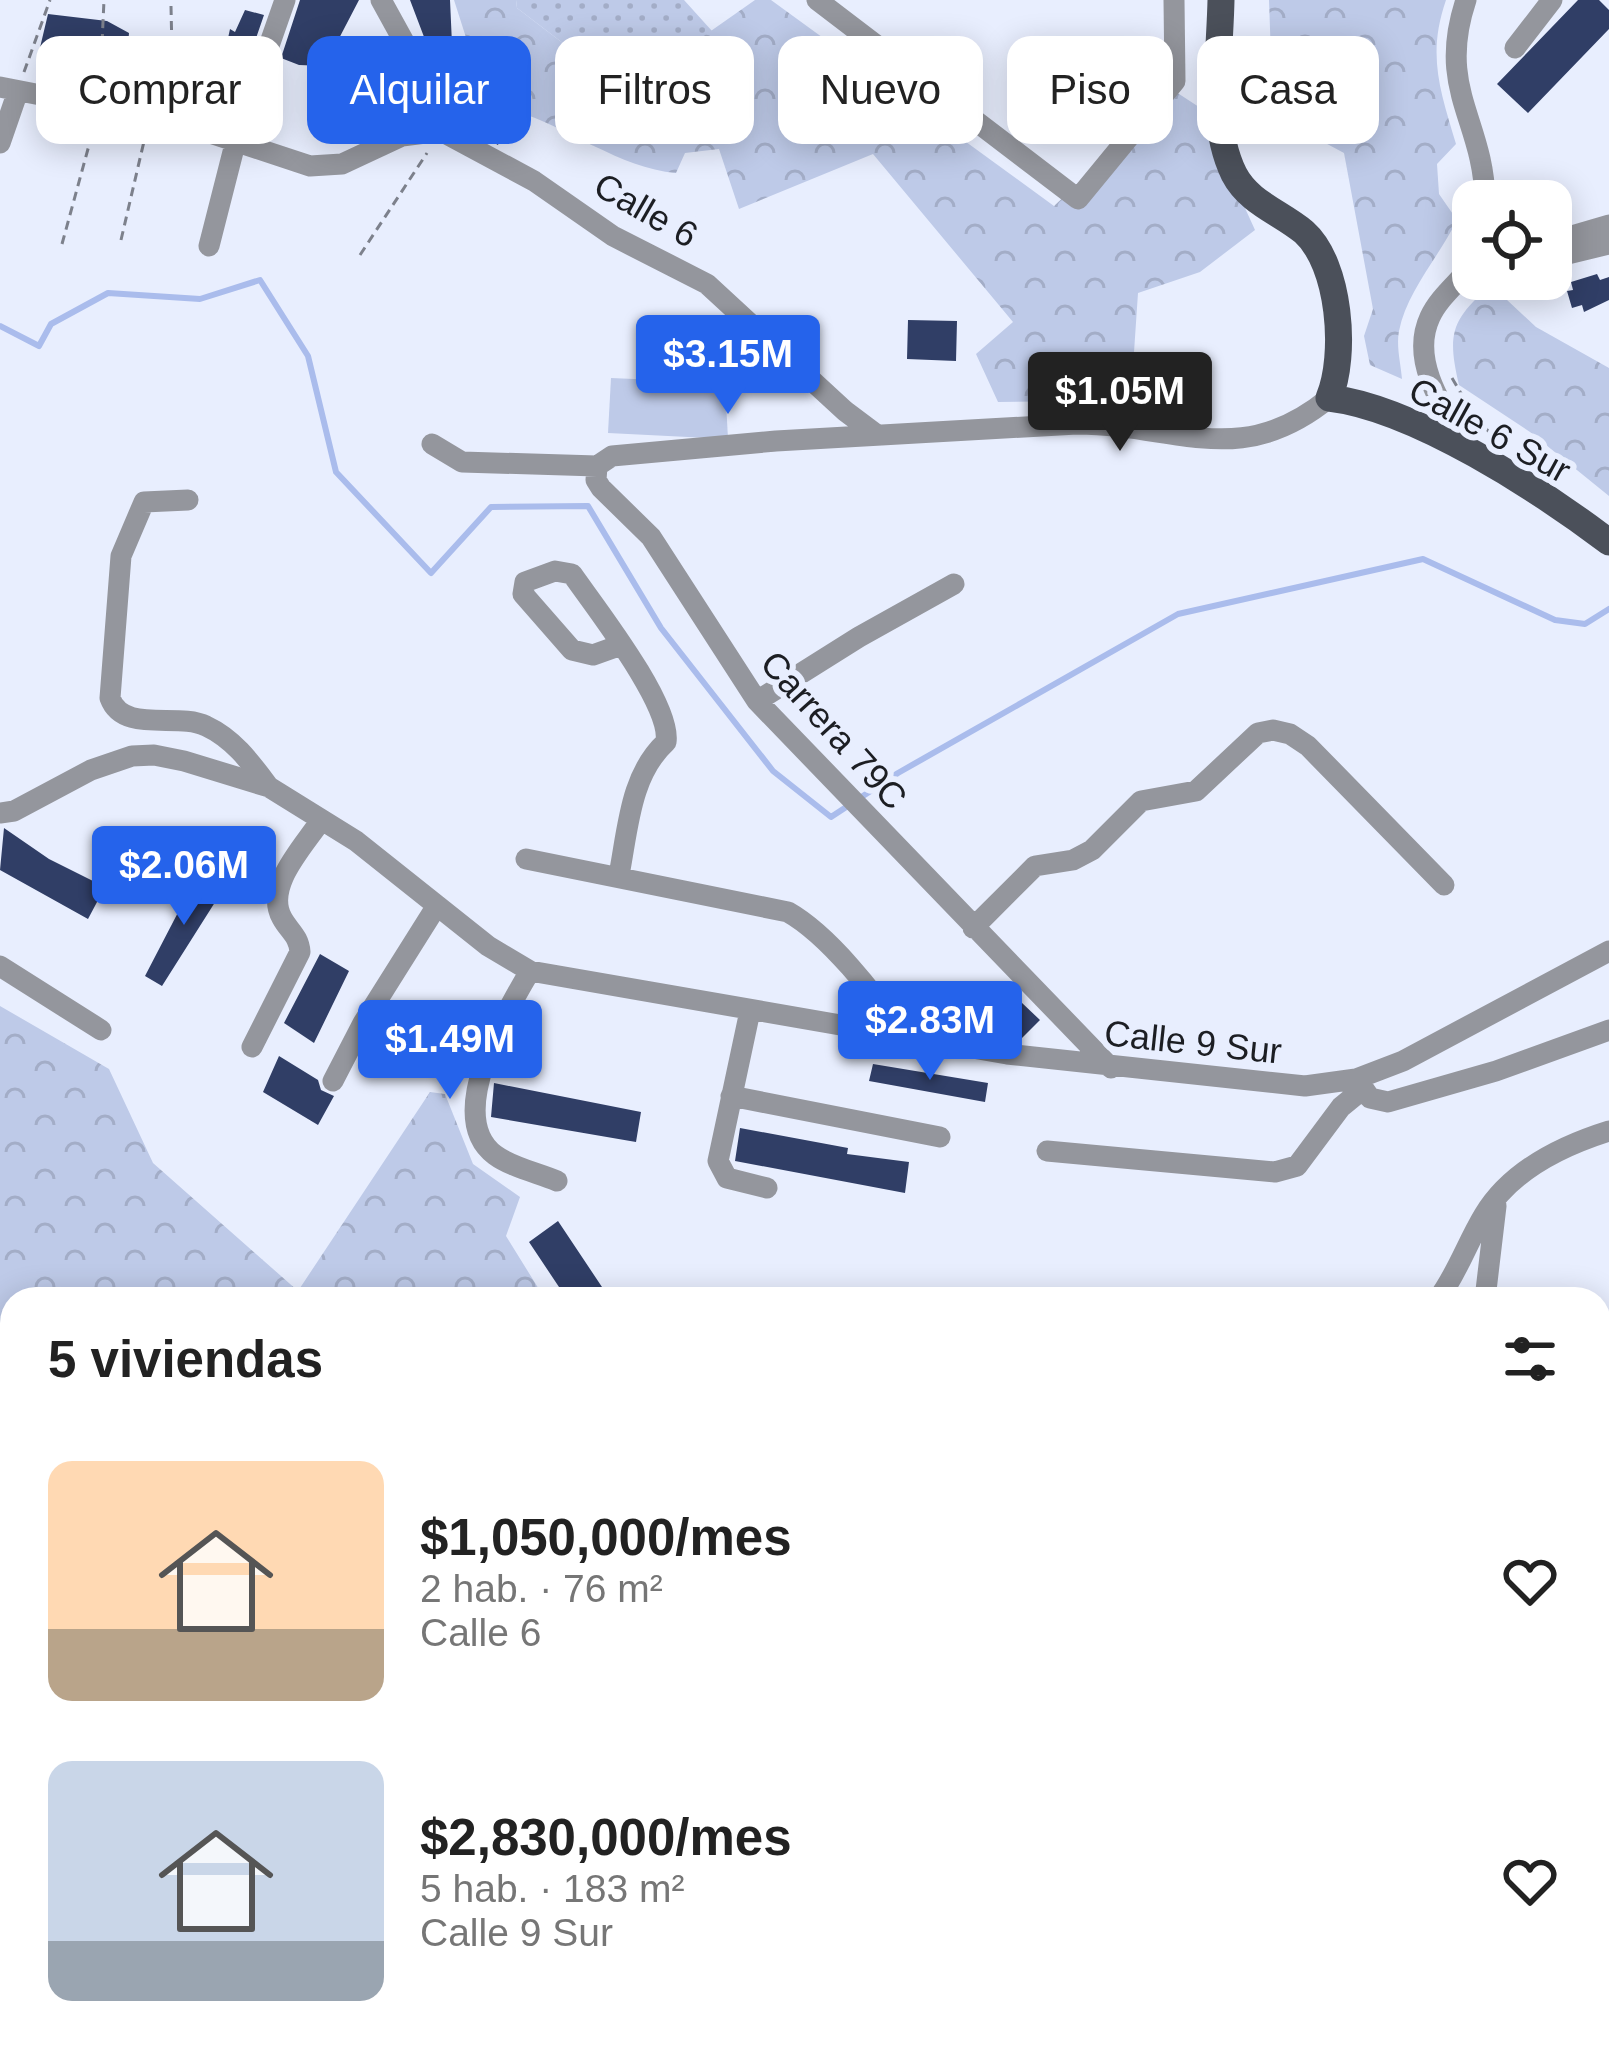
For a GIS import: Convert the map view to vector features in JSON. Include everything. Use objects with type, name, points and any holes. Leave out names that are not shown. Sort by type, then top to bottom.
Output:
[{"type":"main road","points":[[1221,0],[1220,112],[1229,163],[1246,191],[1305,233],[1325,262],[1339,350],[1329,398]]},
{"type":"main road","name":"Calle 6 Sur","points":[[1329,398],[1369,405],[1472,454],[1609,542]]},
{"type":"street","points":[[272,36],[285,0]]},
{"type":"street","points":[[381,0],[401,36]]},
{"type":"street","points":[[818,0],[1078,199],[1175,81],[1174,0]]},
{"type":"street","points":[[1466,0],[1453,43],[1454,62],[1483,180]]},
{"type":"street","points":[[1515,48],[1552,0]]},
{"type":"street","points":[[0,143],[9,89]]},
{"type":"street","points":[[209,246],[235,144]]},
{"type":"street","points":[[246,144],[288,160],[326,167],[359,159],[387,144]]},
{"type":"street","name":"Calle 6","points":[[465,144],[534,181],[613,236],[693,274],[878,435]]},
{"type":"street","points":[[1572,236],[1609,225]]},
{"type":"street","points":[[1572,253],[1609,244]]},
{"type":"street","points":[[1452,289],[1434,310],[1424,347],[1426,369],[1472,454]]},
{"type":"street","points":[[432,444],[462,462],[598,464],[612,456],[1100,424],[1220,442],[1239,441],[1291,424],[1329,398]]},
{"type":"street","name":"Carrera 79C","points":[[598,464],[596,480],[651,537],[757,701],[1111,1068]]},
{"type":"street","points":[[188,500],[144,502],[121,556],[110,698],[113,708],[124,716],[184,719],[216,731],[242,751],[268,787]]},
{"type":"street","points":[[619,875],[640,775],[666,742],[665,718],[621,645],[572,574],[555,571],[524,583],[524,594],[572,650],[593,655],[621,645]]},
{"type":"street","points":[[757,701],[954,584]]},
{"type":"street","points":[[973,928],[1036,866],[1073,860],[1092,850],[1141,801],[1196,791],[1258,733],[1273,730],[1308,746],[1444,885]]},
{"type":"street","name":"Calle 9 Sur","points":[[0,813],[14,811],[91,770],[132,756],[184,761],[268,787],[356,841],[488,946],[530,971],[1047,1060],[1287,1086],[1360,1084],[1609,951]]},
{"type":"street","points":[[251,1047],[300,952],[300,944],[280,915],[277,896],[286,872],[321,820]]},
{"type":"street","points":[[526,859],[788,911],[806,922],[887,1012],[900,1034]]},
{"type":"street","points":[[333,1081],[363,1023],[436,907]]},
{"type":"street","points":[[0,966],[101,1030]]},
{"type":"street","points":[[530,971],[485,1054],[477,1122],[494,1155],[557,1181]]},
{"type":"street","points":[[749,1011],[718,1161],[727,1178],[767,1188]]},
{"type":"street","points":[[1047,1060],[1058,1047],[1062,1021]]},
{"type":"street","points":[[1047,1151],[1275,1172],[1297,1166],[1360,1084],[1370,1098],[1388,1102],[1496,1071],[1609,1030]]},
{"type":"street","points":[[731,1096],[940,1137]]},
{"type":"street","points":[[1447,1287],[1484,1214],[1497,1200],[1547,1156],[1609,1131]]},
{"type":"street","points":[[1486,1287],[1497,1200]]},
{"type":"path","points":[[9,89],[50,0]]},
{"type":"path","points":[[102,36],[104,0]]},
{"type":"path","points":[[171,6],[172,36]]},
{"type":"path","points":[[62,244],[89,144]]},
{"type":"path","points":[[121,240],[143,144]]},
{"type":"path","points":[[360,255],[433,144]]},
{"type":"path","points":[[1446,366],[1474,417],[1503,446]]},
{"type":"green space","points":[[454,0],[516,0],[517,8],[555,37],[555,127],[531,117],[531,36],[466,36]]},
{"type":"green space","points":[[516,0],[684,0],[712,31],[705,36],[555,37],[517,8]]},
{"type":"green space","points":[[755,0],[771,0],[820,36],[778,36],[778,144],[969,144],[1054,206],[1120,144],[1173,144],[1176,92],[1197,106],[1197,144],[1216,144],[1255,230],[1200,272],[1138,293],[1133,367],[1084,401],[998,402],[976,354],[1013,322],[873,154],[739,209],[719,149],[685,153],[676,173],[591,144],[754,144],[754,36],[704,36]]},
{"type":"green space","points":[[1269,0],[1446,0],[1437,55],[1456,144],[1437,164],[1439,194],[1452,213],[1452,228],[1403,316],[1398,343],[1402,379],[1370,365],[1364,336],[1373,309],[1344,153],[1327,144],[1379,144],[1379,36],[1270,36]]},
{"type":"green space","points":[[1475,300],[1507,300],[1536,327],[1609,368],[1609,496],[1530,432],[1459,385],[1453,340]]},
{"type":"green space","points":[[611,378],[725,383],[728,439],[608,433]]},
{"type":"green space","points":[[0,1006],[109,1069],[153,1163],[293,1287],[0,1287]]},
{"type":"green space","points":[[430,1092],[445,1094],[473,1164],[520,1197],[506,1236],[538,1287],[301,1287]]},
{"type":"building","points":[[300,0],[359,0],[340,36],[307,36],[307,65],[283,59]]},
{"type":"building","points":[[410,0],[450,0],[452,36],[424,36]]},
{"type":"building","points":[[1578,0],[1599,0],[1609,10],[1609,29],[1528,113],[1497,84]]},
{"type":"building","points":[[245,10],[264,15],[257,36],[228,36],[230,29],[235,32]]},
{"type":"building","points":[[48,14],[107,21],[129,33],[129,36],[43,36]]},
{"type":"building","points":[[1597,274],[1600,280],[1609,277],[1609,300],[1584,312],[1582,305],[1572,308],[1572,282]]},
{"type":"building","points":[[908,320],[957,321],[956,361],[907,359]]},
{"type":"building","points":[[128,827],[160,849],[138,899],[114,881]]},
{"type":"building","points":[[4,828],[49,859],[105,887],[88,919],[0,870]]},
{"type":"building","points":[[198,874],[224,888],[162,986],[145,976]]},
{"type":"building","points":[[320,954],[349,971],[314,1043],[284,1023]]},
{"type":"building","points":[[1021,1002],[1040,1020],[1021,1039],[1002,1020]]},
{"type":"building","points":[[279,1056],[334,1096],[318,1125],[263,1092]]},
{"type":"building","points":[[873,1064],[988,1083],[985,1102],[869,1081]]},
{"type":"building","points":[[494,1083],[641,1112],[636,1142],[491,1117]]},
{"type":"building","points":[[740,1128],[848,1148],[847,1154],[909,1162],[905,1193],[735,1161]]},
{"type":"building","points":[[558,1221],[602,1287],[559,1287],[529,1242]]},
{"type":"waterway","points":[[0,326],[39,346],[51,324],[108,293],[200,299],[260,280],[308,356],[336,472],[431,573],[491,507],[588,506],[661,628],[773,771],[831,817],[898,773],[1178,614],[1423,559],[1555,620],[1585,624],[1609,609]]}]
